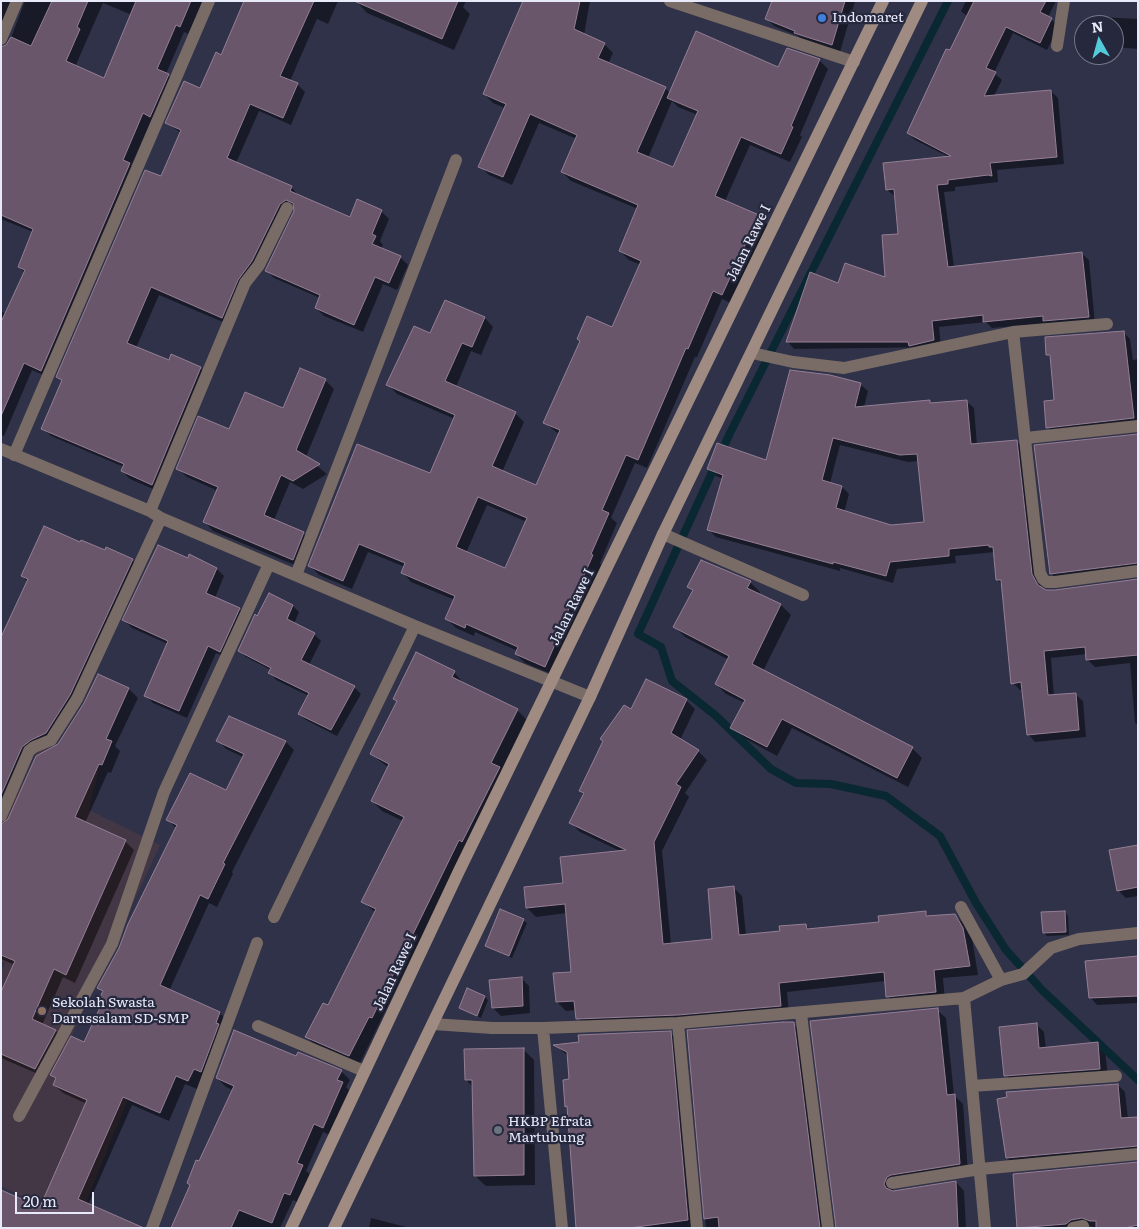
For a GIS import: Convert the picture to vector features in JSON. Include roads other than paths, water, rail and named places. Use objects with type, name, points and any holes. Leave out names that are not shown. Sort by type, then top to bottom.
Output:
[{"type":"main road","name":"Jalan Rawe I","points":[[291,1228],[459,871],[883,1]]},
{"type":"main road","points":[[334,1228],[922,1]]},
{"type":"street","points":[[1,39],[17,1]]},
{"type":"street","points":[[14,455],[209,1]]},
{"type":"street","points":[[670,1],[854,62]]},
{"type":"street","points":[[1057,46],[1064,1]]},
{"type":"street","points":[[296,575],[456,160]]},
{"type":"street","points":[[150,511],[245,283],[259,265],[287,208]]},
{"type":"street","points":[[752,353],[793,362],[844,368],[1013,332],[1107,324]]},
{"type":"street","points":[[1013,332],[1040,573],[1043,579],[1047,582],[1055,582],[1138,571]]},
{"type":"street","points":[[1026,438],[1138,426]]},
{"type":"street","points":[[1,450],[150,511],[161,518],[415,626],[590,697]]},
{"type":"street","points":[[1,816],[29,751],[34,746],[51,740],[77,699],[161,518]]},
{"type":"street","points":[[667,536],[803,595]]},
{"type":"street","points":[[19,1116],[112,944],[164,792],[269,564]]},
{"type":"street","points":[[274,917],[415,626]]},
{"type":"street","points":[[960,907],[1001,980]]},
{"type":"street","points":[[433,1024],[492,1028],[678,1024],[964,998],[1001,980],[1023,974],[1051,948],[1079,939],[1138,933]]},
{"type":"street","points":[[152,1228],[257,943]]},
{"type":"street","points":[[964,998],[985,1228]]},
{"type":"street","points":[[801,1014],[828,1228]]},
{"type":"street","points":[[678,1024],[697,1228]]},
{"type":"street","points":[[258,1026],[364,1071]]},
{"type":"street","points":[[543,1028],[562,1228]]},
{"type":"street","points":[[972,1086],[1116,1076]]},
{"type":"street","points":[[892,1183],[980,1169],[1138,1154]]},
{"type":"waterway","points":[[948,1],[730,433],[638,634],[661,647],[672,681],[715,715],[771,769],[796,783],[831,784],[886,796],[940,836],[976,903],[1006,950],[1042,990],[1138,1080]]},
{"type":"place","name":"Indomaret","points":[[822,18]]},
{"type":"place","name":"Sekolah Swasta Darussalam SD-SMP","points":[[42,1011]]},
{"type":"place","name":"HKBP Efrata Martubung","points":[[498,1130]]}]
